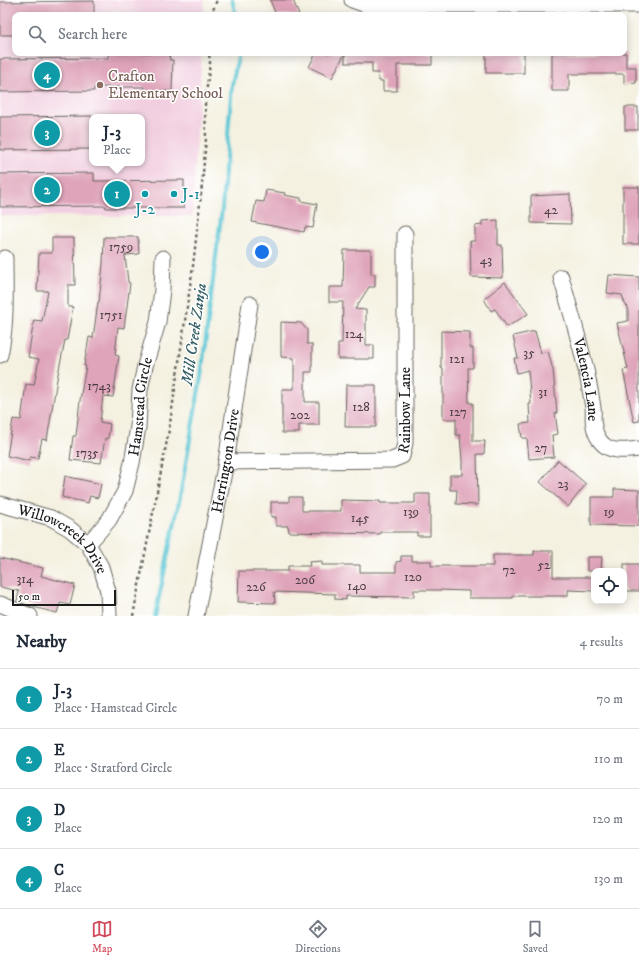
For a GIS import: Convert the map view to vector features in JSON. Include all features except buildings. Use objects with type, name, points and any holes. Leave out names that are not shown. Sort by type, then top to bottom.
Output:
[{"type":"street","points":[[352,0],[366,5],[639,5]]},
{"type":"street","name":"Rainbow Lane","points":[[226,462],[392,460],[402,456],[405,443],[405,234]]},
{"type":"street","points":[[0,355],[6,310],[5,258]]},
{"type":"street","name":"Hamstead Circle","points":[[88,544],[109,520],[125,491],[132,463],[138,427],[140,390],[145,366],[158,322],[162,290],[163,258]]},
{"type":"street","name":"Valencia Lane","points":[[561,277],[582,352],[591,392],[594,411],[594,426],[597,437],[604,446],[616,450],[626,451],[639,449]]},
{"type":"street","name":"Herrington Drive","points":[[196,616],[226,462],[250,304]]},
{"type":"street","name":"Willowcreek Drive","points":[[0,504],[51,518],[70,529],[88,544],[101,568],[108,591],[108,616]]},
{"type":"street","points":[[0,604],[30,616]]},
{"type":"path","points":[[212,12],[217,0]]},
{"type":"path","points":[[133,616],[169,430],[193,266],[206,138],[205,102],[210,63],[209,56]]},
{"type":"shaded area","name":"Crafton Elementary School","points":[[0,0],[204,0],[204,12],[12,12],[12,56],[202,56],[192,216],[0,216]]},
{"type":"waterway","name":"Mill Creek Zanja","points":[[232,0],[235,12]]},
{"type":"waterway","name":"Mill Creek Zanja","points":[[155,616],[179,502],[201,377],[222,208],[232,84],[238,56]]},
{"type":"place","name":"C","points":[[47,75]]},
{"type":"place","name":"Crafton Elementary School","points":[[100,85]]},
{"type":"place","name":"D","points":[[47,133]]},
{"type":"place","name":"E","points":[[47,190]]},
{"type":"place","name":"J-3","points":[[117,194]]},
{"type":"place","name":"J-2","points":[[145,194]]},
{"type":"place","name":"J-1","points":[[174,194]]}]
